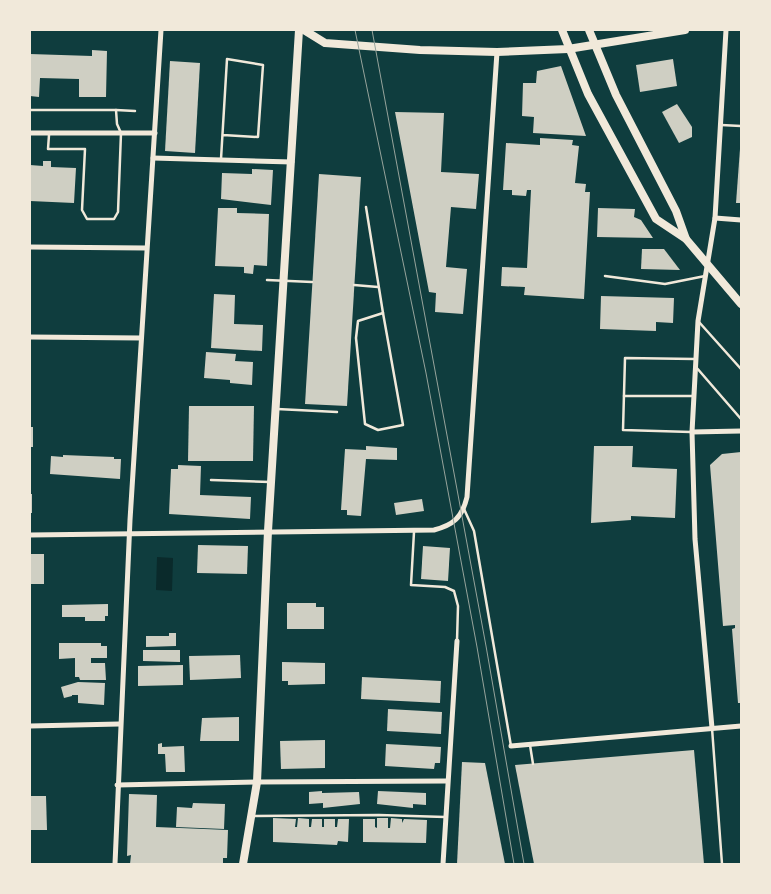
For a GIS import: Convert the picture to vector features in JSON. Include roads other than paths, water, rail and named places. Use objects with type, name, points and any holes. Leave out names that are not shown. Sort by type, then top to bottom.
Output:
[{"type":"main road","points":[[243,864],[257,782],[268,531],[293,162],[299,30]]},
{"type":"main road","points":[[304,30],[325,43],[420,50],[497,52],[594,46],[685,30]]},
{"type":"main road","points":[[562,30],[568,49],[610,138],[656,218],[686,239],[741,304]]},
{"type":"main road","points":[[589,30],[594,46],[642,148],[676,212],[686,239]]},
{"type":"street","points":[[115,864],[129,532],[161,30]]},
{"type":"street","points":[[712,728],[695,539],[692,432],[698,321],[715,218],[726,30]]},
{"type":"street","points":[[30,535],[129,532],[434,530],[448,526],[458,519],[464,509],[467,497],[497,52]]},
{"type":"street","points":[[30,133],[155,133]]},
{"type":"street","points":[[153,158],[293,162]]},
{"type":"street","points":[[715,218],[741,220]]},
{"type":"street","points":[[30,247],[146,248]]},
{"type":"street","points":[[30,337],[141,338]]},
{"type":"street","points":[[692,432],[741,431]]},
{"type":"street","points":[[443,864],[446,781],[457,641]]},
{"type":"street","points":[[30,726],[120,724]]},
{"type":"street","points":[[511,746],[741,726]]},
{"type":"street","points":[[117,786],[257,782],[446,781]]},
{"type":"lane","points":[[221,160],[227,60],[263,65],[258,137],[223,135]]},
{"type":"lane","points":[[30,110],[135,111]]},
{"type":"lane","points":[[49,133],[48,149],[86,149],[82,210],[88,220],[114,219],[118,212],[121,133],[117,124],[116,110]]},
{"type":"lane","points":[[721,124],[741,126]]},
{"type":"lane","points":[[366,207],[378,287],[383,313],[403,425],[378,430],[365,424],[356,338],[358,321],[383,313]]},
{"type":"lane","points":[[605,276],[665,284],[706,276]]},
{"type":"lane","points":[[268,280],[312,282]]},
{"type":"lane","points":[[354,285],[378,287]]},
{"type":"lane","points":[[698,321],[741,369]]},
{"type":"lane","points":[[692,432],[623,430],[625,358],[695,360]]},
{"type":"lane","points":[[695,366],[741,419]]},
{"type":"lane","points":[[624,396],[694,396]]},
{"type":"lane","points":[[277,408],[337,412]]},
{"type":"lane","points":[[212,480],[272,482]]},
{"type":"lane","points":[[464,509],[474,531],[511,746]]},
{"type":"lane","points":[[414,530],[411,585],[445,587],[454,591],[458,606],[457,641]]},
{"type":"lane","points":[[712,728],[722,864]]},
{"type":"lane","points":[[530,744],[533,764]]},
{"type":"lane","points":[[251,816],[379,815],[445,817]]},
{"type":"water","points":[[157,557],[173,558],[172,591],[156,590]]},
{"type":"tram line","points":[[355,30],[426,373],[477,647],[514,864]]},
{"type":"tram line","points":[[372,30],[486,646],[524,864]]}]
